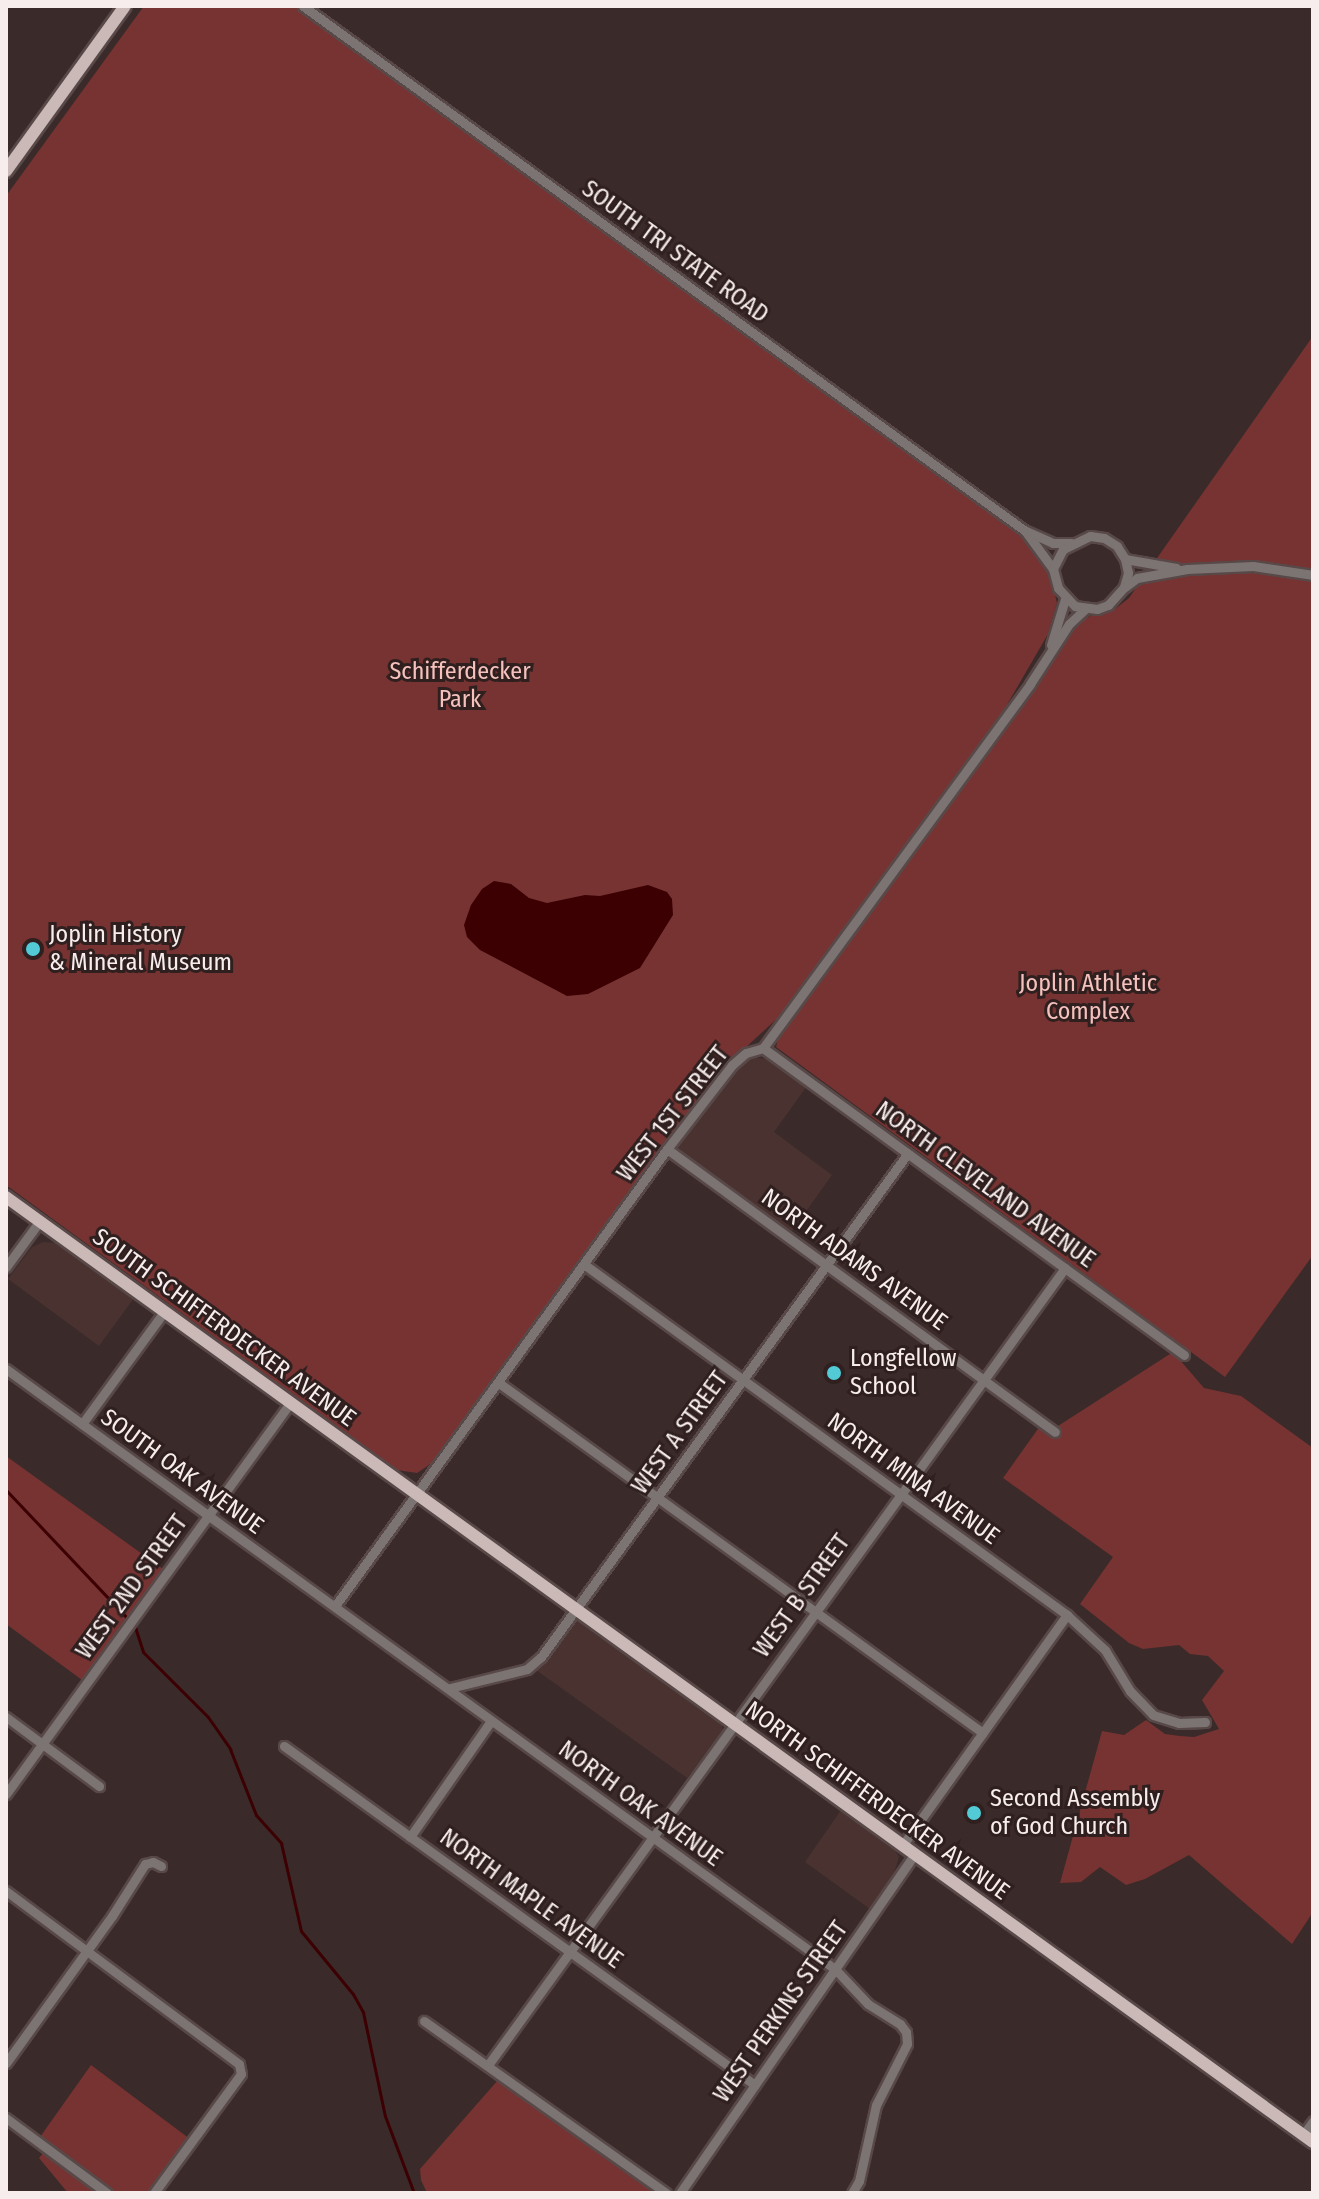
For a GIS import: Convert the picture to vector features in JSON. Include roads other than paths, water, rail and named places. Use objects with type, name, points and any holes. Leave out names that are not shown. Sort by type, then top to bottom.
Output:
[{"type":"main road","points":[[6,171],[125,6]]},
{"type":"main road","name":"SOUTH SCHIFFERDECKER AVENUE","points":[[6,1197],[416,1495]]},
{"type":"main road","name":"NORTH SCHIFFERDECKER AVENUE","points":[[416,1495],[1308,2138]]},
{"type":"street","name":"SOUTH TRI STATE ROAD","points":[[303,6],[1024,530],[1053,543],[1071,543],[1090,536],[1104,538],[1117,546],[1125,559]]},
{"type":"street","name":"SOUTH TRI STATE ROAD","points":[[1024,530],[1053,569],[1058,588],[1065,599]]},
{"type":"street","points":[[1053,569],[1063,549],[1071,543]]},
{"type":"street","points":[[1124,587],[1128,573],[1125,559],[1187,569]]},
{"type":"street","points":[[1065,599],[1085,609],[1108,605],[1137,578],[1187,569],[1253,566],[1313,575]]},
{"type":"street","name":"WEST 1ST STREET","points":[[1047,656],[1065,599]]},
{"type":"street","name":"WEST 1ST STREET","points":[[335,1606],[667,1149],[732,1065],[746,1053],[763,1048],[1069,624],[1085,609]]},
{"type":"street","name":"NORTH CLEVELAND AVENUE","points":[[763,1048],[1184,1355]]},
{"type":"street","name":"NORTH ADAMS AVENUE","points":[[667,1149],[1055,1432]]},
{"type":"street","name":"WEST A STREET","points":[[450,1688],[527,1669],[541,1657],[908,1153]]},
{"type":"street","points":[[6,1267],[39,1222]]},
{"type":"street","name":"NORTH MINA AVENUE","points":[[585,1265],[1067,1615],[1105,1650],[1130,1691],[1153,1715],[1179,1723],[1205,1722]]},
{"type":"street","name":"WEST B STREET","points":[[488,2065],[1065,1268]]},
{"type":"street","points":[[82,1424],[164,1312]]},
{"type":"street","name":"SOUTH OAK AVENUE","points":[[6,1369],[335,1606]]},
{"type":"street","points":[[499,1383],[983,1733]]},
{"type":"street","name":"WEST 2ND STREET","points":[[6,1794],[290,1403]]},
{"type":"street","name":"NORTH OAK AVENUE","points":[[335,1606],[835,1969],[868,2004],[900,2024],[906,2032],[907,2044],[876,2105],[859,2181],[852,2193]]},
{"type":"street","points":[[902,1846],[1067,1615]]},
{"type":"street","points":[[6,1717],[99,1786]]},
{"type":"street","points":[[410,1837],[491,1721]]},
{"type":"street","name":"NORTH MAPLE AVENUE","points":[[284,1746],[755,2085]]},
{"type":"street","name":"WEST PERKINS STREET","points":[[680,2193],[914,1855]]},
{"type":"street","points":[[6,2063],[88,1951],[145,1864],[153,1862],[161,1866]]},
{"type":"street","points":[[6,1891],[236,2060],[241,2074],[154,2193]]},
{"type":"street","points":[[424,2021],[666,2193]]},
{"type":"street","points":[[6,2118],[107,2193]]},
{"type":"street","points":[[1308,2138],[1313,2121]]},
{"type":"waterway","points":[[6,1490],[126,1617]]},
{"type":"waterway","points":[[135,1627],[143,1652],[208,1717],[230,1749],[256,1815],[281,1843],[301,1931],[353,1994],[363,2012],[385,2116],[414,2193]]},
{"type":"place","name":"Joplin History & Mineral Museum","points":[[33,949]]},
{"type":"place","name":"Longfellow School","points":[[834,1373]]},
{"type":"place","name":"Second Assembly of God Church","points":[[974,1813]]},
{"type":"park label","name":"Schifferdecker Park","points":[[460,686]]},
{"type":"park label","name":"Joplin Athletic Complex","points":[[1088,998]]}]
